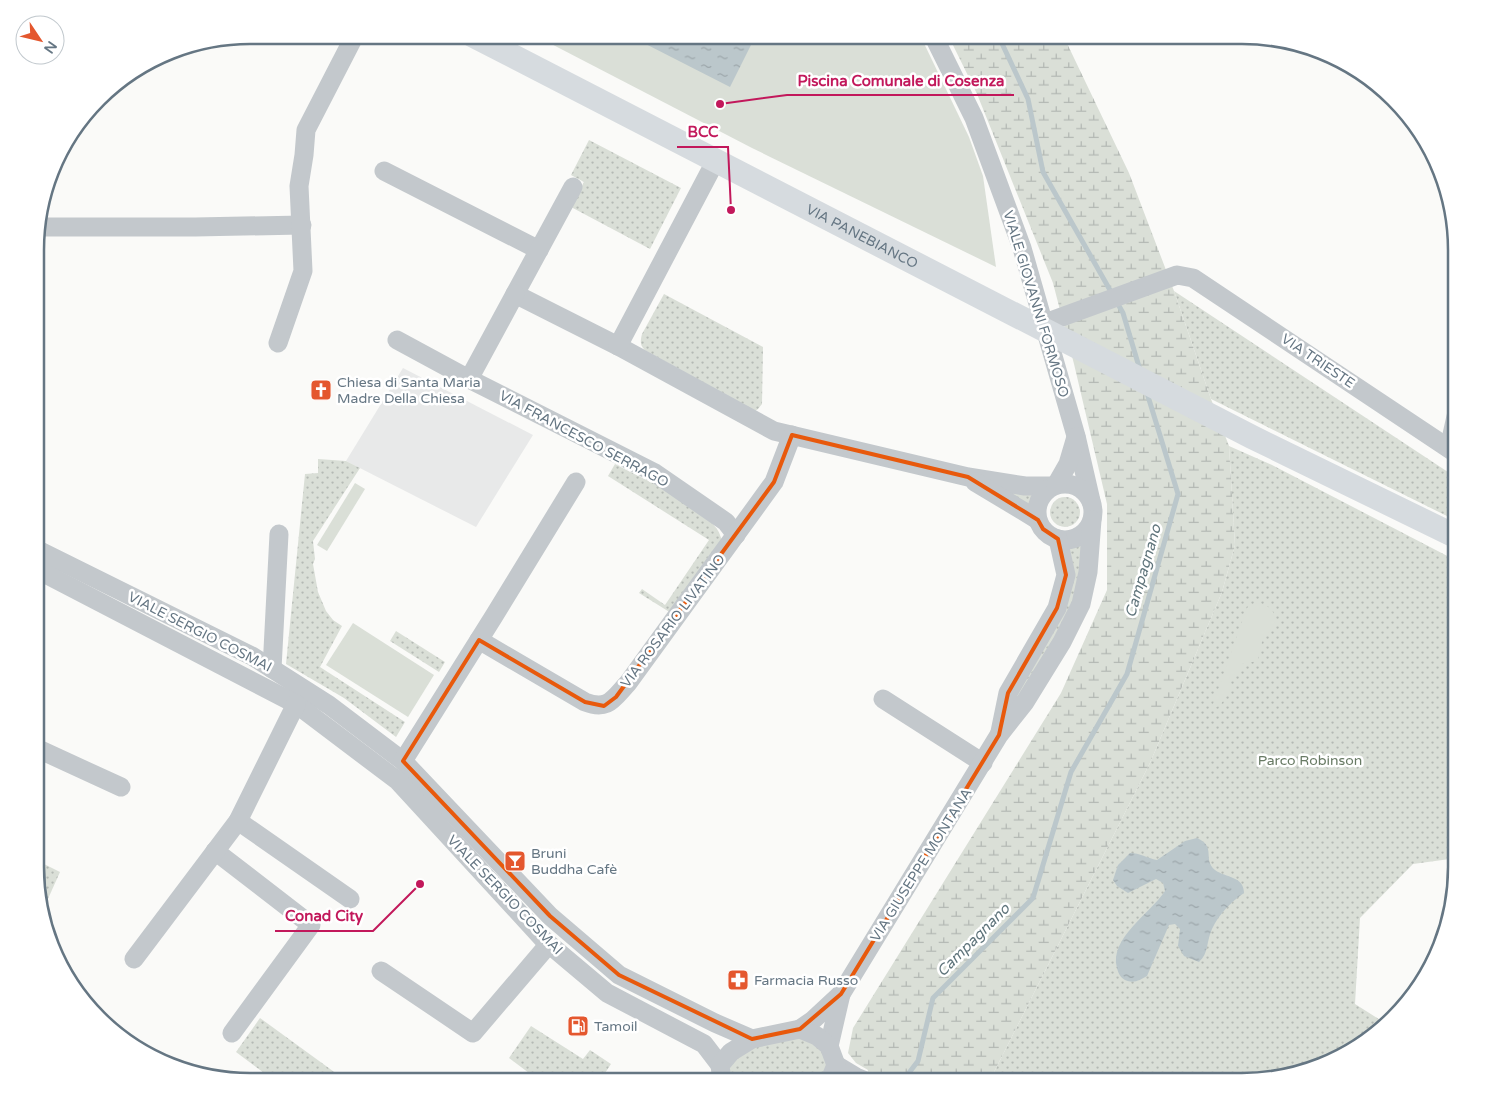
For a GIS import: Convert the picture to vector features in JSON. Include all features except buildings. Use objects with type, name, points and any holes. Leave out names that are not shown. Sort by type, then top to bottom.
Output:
[{"type":"main road","name":"VIA PANEBIANCO","points":[[490,44],[1252,437],[1448,533]]},
{"type":"street","points":[[278,343],[303,271],[299,186],[306,130],[350,44]]},
{"type":"street","name":"VIALE GIOVANNI FORMOSO","points":[[937,44],[974,118],[1022,248],[1076,436],[1091,501]]},
{"type":"street","points":[[618,346],[716,160]]},
{"type":"street","points":[[384,171],[539,250]]},
{"type":"street","points":[[469,378],[573,187]]},
{"type":"street","points":[[45,227],[302,225]]},
{"type":"street","name":"VIA TRIESTE","points":[[1037,326],[1185,276],[1448,448]]},
{"type":"street","points":[[515,294],[618,346],[774,430],[968,477],[1025,486],[1055,486],[1065,484],[1081,488],[1091,501],[1093,510],[1092,520],[1082,534],[1066,540],[1058,539],[1049,535],[1043,529],[1038,520],[1038,504],[1047,490],[1055,486],[1068,464],[1076,436]]},
{"type":"street","name":"VIA FRANCESCO SERRAGO","points":[[397,340],[655,473],[726,522],[736,535]]},
{"type":"street","name":"VIA ROSARIO LIVATINO","points":[[479,640],[585,702],[596,706],[604,706],[616,697],[628,683],[774,482],[792,435]]},
{"type":"street","points":[[968,477],[1038,520]]},
{"type":"street","points":[[403,761],[576,482]]},
{"type":"street","name":"VIA GIUSEPPE MONTANA","points":[[800,1029],[813,1020],[841,994],[999,735],[1025,702],[1062,642],[1082,604],[1088,572],[1092,520]]},
{"type":"street","points":[[272,669],[280,534]]},
{"type":"street","name":"VIA GIUSEPPE MONTANA","points":[[999,735],[1008,693],[1057,608],[1066,576],[1058,539]]},
{"type":"street","name":"VIALE SERGIO COSMAI","points":[[44,553],[252,656],[329,705],[403,761],[550,916],[619,975],[714,1023],[752,1039]]},
{"type":"street","name":"VIALE SERGIO COSMAI","points":[[44,573],[296,704],[398,781],[549,944],[607,993],[704,1044],[718,1073]]},
{"type":"street","points":[[883,699],[983,763]]},
{"type":"street","points":[[134,959],[238,821],[296,704]]},
{"type":"street","points":[[44,752],[121,787]]},
{"type":"street","points":[[238,821],[350,899]]},
{"type":"street","points":[[215,851],[311,925],[232,1033]]},
{"type":"street","points":[[381,971],[473,1033],[549,944]]},
{"type":"street","name":"VIA GIUSEPPE MONTANA","points":[[829,1046],[841,994]]},
{"type":"street","points":[[721,1073],[731,1052],[752,1039],[800,1029],[817,1036],[829,1046],[832,1073]]},
{"type":"highlighted area","points":[[792,435],[968,477],[1038,520],[1043,529],[1058,539],[1066,575],[1057,608],[1008,693],[999,735],[841,994],[800,1029],[752,1039],[619,975],[550,916],[403,761],[479,640],[585,702],[604,706],[616,697],[774,482]]},
{"type":"shaded area","points":[[403,368],[533,435],[476,527],[346,461]]},
{"type":"green space","points":[[551,44],[924,44],[969,137],[983,176],[996,267],[752,148]]},
{"type":"green space","points":[[952,44],[1067,44],[1129,173],[1174,291],[1229,446],[1235,545],[1222,592],[1150,763],[994,1073],[868,1073],[868,1070],[856,1063],[848,1053],[853,1028],[1061,693],[1107,590],[1107,504],[1053,283],[977,94]]},
{"type":"green space","points":[[589,140],[681,188],[650,249],[571,207],[584,182],[571,175]]},
{"type":"green space","points":[[1174,291],[1448,472],[1448,517],[1211,399]]},
{"type":"green space","points":[[664,294],[763,347],[762,404],[758,409],[755,411],[644,349],[641,344],[642,334]]},
{"type":"green space","name":"Parco Robinson","points":[[1229,446],[1272,465],[1448,556],[1448,859],[1413,864],[1360,918],[1355,1004],[1380,1020],[1357,1039],[1321,1058],[1283,1069],[1256,1073],[994,1073],[1150,763],[1222,592],[1235,545]]},
{"type":"green space","points":[[318,459],[346,461],[360,468],[313,541],[315,559],[313,564],[318,592],[326,611],[333,620],[342,626],[320,667],[405,722],[396,737],[344,698],[286,664],[305,474],[318,473]]},
{"type":"green space","points":[[615,464],[684,500],[708,519],[720,534],[723,543],[671,613],[639,593],[642,589],[665,605],[709,540],[608,476]]},
{"type":"green space","points":[[355,483],[365,489],[327,551],[317,545]]},
{"type":"green space","points":[[986,484],[1045,489],[1036,499],[1034,511]]},
{"type":"green space","points":[[1065,497],[1075,502],[1080,512],[1075,522],[1065,527],[1055,522],[1050,512],[1055,502]]},
{"type":"green space","points":[[1086,535],[1076,601],[1021,699],[1008,709],[1044,640],[1063,543],[1075,542]]},
{"type":"green space","points":[[1257,603],[1270,608],[1274,615],[1274,623],[1263,640],[1257,661],[1242,664],[1237,674],[1230,677],[1229,693],[1220,705],[1211,710],[1246,610],[1249,605]]},
{"type":"green space","points":[[353,623],[434,675],[408,717],[326,665]]},
{"type":"green space","points":[[396,631],[445,662],[439,672],[390,641]]},
{"type":"green space","points":[[44,864],[60,872],[47,901]]},
{"type":"green space","points":[[260,1018],[336,1073],[264,1073],[236,1052]]},
{"type":"green space","points":[[531,1026],[583,1059],[590,1050],[611,1064],[605,1073],[529,1073],[509,1058]]},
{"type":"green space","points":[[800,1033],[815,1039],[832,1065],[829,1073],[728,1073],[733,1055]]},
{"type":"water","points":[[646,44],[752,44],[730,87]]},
{"type":"water","points":[[1197,838],[1208,849],[1211,866],[1219,873],[1238,880],[1243,887],[1244,893],[1230,904],[1218,918],[1210,934],[1206,951],[1199,962],[1184,956],[1178,946],[1180,929],[1175,924],[1169,925],[1147,976],[1134,982],[1125,980],[1117,968],[1116,957],[1119,947],[1132,927],[1165,891],[1163,883],[1156,879],[1128,893],[1117,886],[1113,880],[1118,865],[1130,853],[1157,860],[1185,841]]},
{"type":"waterway","name":"Campagnano","points":[[1002,44],[1028,99],[1043,172],[1123,313],[1140,370]]},
{"type":"waterway","name":"Campagnano","points":[[909,1073],[918,1061],[933,998],[1033,898],[1071,772],[1127,674],[1178,494],[1147,393]]},
{"type":"place","name":"Piscina Comunale di Cosenza","points":[[720,104]]},
{"type":"place","name":"BCC","points":[[731,210]]},
{"type":"place","name":"Chiesa di Santa Maria Madre Della Chiesa","points":[[321,390]]},
{"type":"place","name":"Bruni Buddha Cafè","points":[[515,861]]},
{"type":"place","name":"Conad City","points":[[420,884]]},
{"type":"place","name":"Farmacia Russo","points":[[738,980]]},
{"type":"place","name":"Tamoil","points":[[578,1026]]}]
